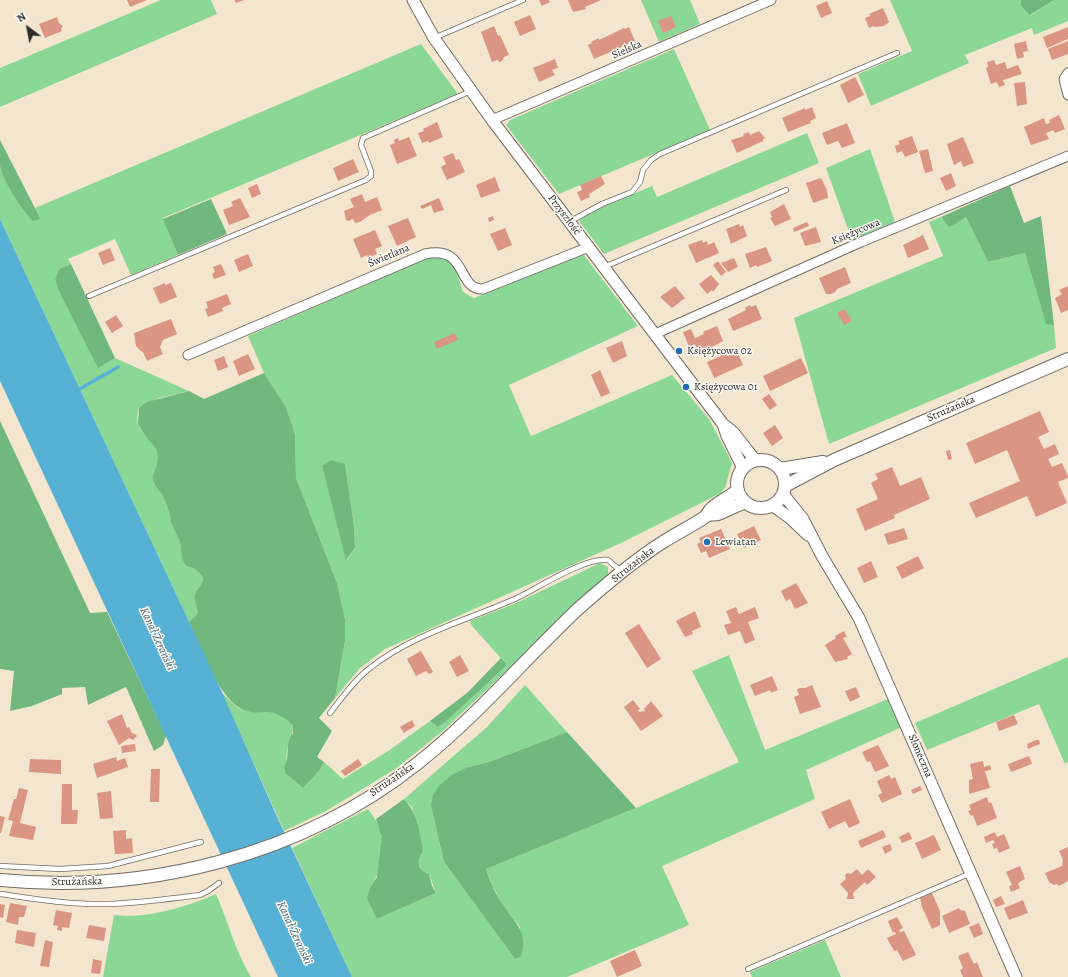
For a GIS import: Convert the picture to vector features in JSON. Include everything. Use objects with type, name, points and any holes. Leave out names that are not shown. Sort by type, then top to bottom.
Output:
[{"type":"main road","name":"Strużańska","points":[[784,490],[834,460],[1068,359]]},
{"type":"main road","points":[[755,460],[769,461],[780,469],[784,475],[784,490],[778,501],[772,505],[758,508],[745,502],[738,490],[737,482],[743,468],[755,460]]},
{"type":"main road","name":"Strużańska","points":[[780,469],[834,460]]},
{"type":"main road","name":"Strużańska","points":[[0,880],[65,883],[104,882],[196,868],[252,852],[306,830],[340,813],[376,792],[418,763],[483,705],[578,610],[622,572],[663,542],[707,515],[712,508],[738,490]]},
{"type":"main road","name":"Strużańska","points":[[707,515],[718,514],[745,502]]},
{"type":"street","name":"Przyszłość","points":[[413,0],[434,38],[492,120],[724,424],[733,432],[755,460]]},
{"type":"street","name":"Sielska","points":[[492,120],[771,0]]},
{"type":"street","points":[[1068,73],[1064,79],[1068,95]]},
{"type":"street","name":"Księżycowa","points":[[655,334],[861,242],[1068,156]]},
{"type":"street","name":"Świetlana","points":[[188,355],[425,254],[440,252],[453,257],[472,286],[478,289],[483,289],[589,247]]},
{"type":"street","name":"Przyszłość","points":[[724,424],[726,436],[743,468]]},
{"type":"street","name":"Słoneczna","points":[[784,490],[799,512],[814,541],[859,618],[1016,977]]},
{"type":"street","name":"Słoneczna","points":[[772,505],[790,518],[814,541]]},
{"type":"lane","points":[[434,38],[523,0]]},
{"type":"lane","points":[[569,222],[602,204],[632,192],[640,182],[643,170],[651,160],[660,154],[897,53]]},
{"type":"lane","points":[[89,296],[366,180],[371,176],[371,171],[361,145],[363,138],[471,91]]},
{"type":"lane","points":[[604,267],[786,190]]},
{"type":"lane","points":[[330,713],[369,668],[402,647],[440,628],[516,598],[592,561],[608,560],[622,572]]},
{"type":"lane","points":[[0,866],[60,869],[108,866],[201,842]]},
{"type":"lane","points":[[748,969],[971,873]]},
{"type":"lane","points":[[0,894],[70,903],[135,903],[200,895],[219,883]]},
{"type":"green space","points":[[161,0],[211,0],[217,14],[0,107],[0,68]]},
{"type":"green space","points":[[641,0],[690,0],[700,24],[659,42]]},
{"type":"green space","points":[[890,0],[1021,0],[1021,6],[1031,15],[1054,0],[1068,0],[1068,21],[1034,35],[1032,28],[965,55],[969,63],[871,106],[858,74],[912,51]]},
{"type":"green space","points":[[1021,0],[1054,0],[1030,15],[1021,6]]},
{"type":"green space","points":[[421,44],[458,94],[163,218],[178,255],[131,275],[115,239],[68,259],[71,264],[59,269],[55,279],[98,367],[115,358],[189,391],[159,398],[139,408],[137,417],[138,425],[141,431],[155,445],[158,451],[159,457],[157,468],[152,478],[156,487],[163,496],[169,512],[171,523],[180,542],[182,559],[186,566],[195,569],[203,577],[202,584],[195,594],[198,613],[189,622],[0,219],[0,165],[10,190],[22,207],[39,219],[35,208]]},
{"type":"green space","points":[[674,49],[710,130],[559,194],[506,125],[510,120]]},
{"type":"green space","points":[[807,133],[819,163],[604,254],[579,221],[582,216],[652,186],[657,197]]},
{"type":"green space","points":[[0,140],[40,219],[33,221],[23,210],[9,187],[0,165]]},
{"type":"green space","points":[[870,149],[895,222],[852,240],[826,168]]},
{"type":"green space","points":[[1010,186],[1024,223],[1041,216],[1054,325],[1046,324],[1025,253],[988,262],[966,217],[952,226],[948,226],[941,217]]},
{"type":"green space","points":[[211,199],[227,234],[178,255],[163,219]]},
{"type":"green space","points":[[941,217],[948,226],[966,217],[988,262],[1025,253],[1046,323],[1054,325],[1056,348],[829,444],[794,318],[943,256],[929,222]]},
{"type":"green space","points":[[583,254],[638,326],[509,385],[531,436],[672,375],[709,419],[732,463],[725,488],[719,494],[621,543],[385,649],[360,668],[335,698],[345,641],[345,619],[337,583],[296,478],[295,434],[286,407],[264,373],[248,336],[428,258],[444,258],[449,261],[456,271],[463,292],[474,298]],"holes":[[[345,464],[354,526],[355,548],[347,560],[322,466]]]},
{"type":"green space","points":[[71,264],[115,358],[98,368],[59,291],[55,279],[59,269]]},
{"type":"green space","points":[[264,373],[286,407],[295,434],[296,478],[337,583],[345,619],[345,641],[335,698],[319,718],[332,731],[317,757],[324,762],[319,771],[303,788],[286,774],[284,767],[287,759],[290,737],[293,733],[293,726],[277,714],[271,712],[247,711],[232,702],[217,681],[204,656],[189,622],[198,613],[195,594],[202,584],[203,577],[195,569],[186,566],[182,559],[180,542],[171,523],[169,512],[163,496],[156,487],[152,478],[158,459],[158,453],[138,424],[139,408],[147,402],[189,391],[204,399]]},
{"type":"green space","points":[[0,421],[90,613],[107,612],[166,736],[163,745],[154,751],[126,687],[88,705],[85,687],[62,688],[62,694],[32,706],[10,711],[14,671],[0,669]]},
{"type":"green space","points":[[331,460],[345,464],[354,526],[355,548],[346,560],[322,466]]},
{"type":"green space","points":[[600,563],[608,567],[608,574],[444,730],[398,767],[326,811],[284,831],[222,693],[238,708],[256,712],[273,712],[279,714],[293,726],[287,751],[286,774],[303,788],[319,771],[324,762],[343,779],[388,751],[430,721],[439,727],[507,665],[472,626],[470,621],[514,604]]},
{"type":"green space","points":[[729,655],[765,750],[888,699],[902,727],[806,770],[815,799],[662,866],[689,925],[567,977],[352,977],[292,848],[368,809],[379,826],[382,837],[380,863],[377,876],[371,886],[377,919],[436,893],[429,874],[423,871],[418,864],[415,819],[412,807],[404,799],[487,727],[525,685],[567,732],[489,762],[468,767],[431,806],[444,862],[515,959],[521,957],[520,927],[504,907],[492,885],[486,869],[636,808],[739,762],[692,671]]},
{"type":"green space","points":[[1068,657],[1068,762],[1065,764],[1039,704],[927,750],[915,723]]},
{"type":"green space","points":[[501,658],[507,665],[444,723],[438,727],[430,721],[467,693]]},
{"type":"green space","points":[[567,732],[636,808],[486,869],[491,884],[501,902],[517,924],[522,935],[523,948],[521,957],[515,959],[444,862],[431,806],[433,795],[439,786],[450,776],[468,767],[489,762]]},
{"type":"green space","points":[[404,799],[415,816],[419,830],[423,851],[419,858],[420,867],[429,874],[432,886],[436,893],[377,919],[367,898],[371,886],[377,877],[382,837],[376,819]]},
{"type":"green space","points":[[216,894],[236,946],[251,977],[103,977],[114,915],[127,916],[153,914],[192,903]]},
{"type":"green space","points":[[825,940],[841,977],[752,977],[750,972]]},
{"type":"water","name":"Kanał Żerański","points":[[0,219],[222,692],[278,819],[352,977],[278,977],[0,381]]},
{"type":"building","points":[[127,0],[147,0],[130,7]]},
{"type":"building","points":[[234,0],[244,0],[236,3]]},
{"type":"building","points":[[539,0],[549,0],[550,2],[542,6]]},
{"type":"building","points":[[568,0],[601,0],[585,7],[586,9],[573,12]]},
{"type":"building","points":[[827,1],[832,13],[821,18],[816,6]]},
{"type":"building","points":[[883,8],[889,22],[884,26],[874,26],[869,28],[865,18],[870,16],[869,14]]},
{"type":"building","points":[[530,15],[536,29],[520,36],[514,22]]},
{"type":"building","points":[[671,16],[676,27],[663,33],[658,21]]},
{"type":"building","points":[[57,17],[59,23],[63,26],[61,29],[62,31],[45,38],[39,24]]},
{"type":"building","points":[[494,26],[509,55],[504,57],[500,62],[497,60],[492,62],[481,32]]},
{"type":"building","points":[[629,27],[635,41],[594,59],[588,45],[592,43],[591,42]]},
{"type":"building","points":[[1068,27],[1068,39],[1047,48],[1043,37]]},
{"type":"building","points":[[1026,41],[1028,51],[1023,52],[1024,57],[1017,59],[1014,44]]},
{"type":"building","points":[[1068,41],[1068,54],[1052,60],[1048,49]]},
{"type":"building","points":[[555,59],[558,68],[552,70],[555,75],[539,82],[533,68]]},
{"type":"building","points":[[994,60],[996,65],[1005,62],[1007,69],[1018,65],[1022,74],[1003,80],[1005,85],[999,87],[997,82],[991,84],[986,68],[988,67],[987,62]]},
{"type":"building","points":[[855,77],[864,95],[848,103],[840,85]]},
{"type":"building","points":[[1025,82],[1027,104],[1017,106],[1014,83]]},
{"type":"building","points":[[812,107],[816,118],[810,121],[811,123],[788,132],[782,118],[805,108],[805,110]]},
{"type":"building","points":[[1059,115],[1065,129],[1055,133],[1053,130],[1046,133],[1049,139],[1031,145],[1024,127],[1044,118],[1046,124],[1050,123],[1049,120]]},
{"type":"building","points":[[437,122],[443,137],[429,143],[428,141],[422,143],[418,133],[424,131],[423,129]]},
{"type":"building","points":[[847,123],[855,143],[842,148],[838,141],[827,145],[822,133]]},
{"type":"building","points":[[759,131],[765,138],[763,141],[737,153],[731,140],[744,136],[743,134],[749,132],[750,135]]},
{"type":"building","points":[[912,136],[918,152],[905,157],[902,151],[897,153],[895,146],[900,144],[898,141]]},
{"type":"building","points":[[409,137],[417,156],[397,164],[390,145],[395,143],[394,140],[398,138],[399,141]]},
{"type":"building","points":[[963,137],[974,163],[963,167],[961,161],[954,165],[947,144]]},
{"type":"building","points":[[928,149],[933,171],[925,173],[919,151]]},
{"type":"building","points":[[453,153],[456,160],[459,159],[465,172],[447,180],[441,167],[446,164],[443,157]]},
{"type":"building","points":[[353,159],[359,172],[338,181],[333,168]]},
{"type":"building","points":[[951,173],[956,186],[946,191],[940,178]]},
{"type":"building","points":[[601,176],[605,184],[589,194],[590,197],[581,201],[577,192],[582,190],[580,185]]},
{"type":"building","points":[[495,177],[500,191],[481,198],[476,185]]},
{"type":"building","points":[[821,178],[827,190],[828,198],[813,203],[806,183]]},
{"type":"building","points":[[257,184],[261,194],[252,198],[248,188]]},
{"type":"building","points":[[362,194],[365,202],[377,197],[382,210],[370,215],[360,222],[355,223],[353,219],[348,221],[346,220],[344,211],[354,207],[350,199]]},
{"type":"building","points":[[240,198],[250,217],[229,225],[223,210],[233,206],[231,202]]},
{"type":"building","points":[[439,198],[444,210],[434,213],[431,205],[422,209],[420,206]]},
{"type":"building","points":[[784,204],[791,219],[775,226],[770,218],[772,217],[770,212]]},
{"type":"building","points":[[493,216],[494,220],[489,222],[488,218]]},
{"type":"building","points":[[408,218],[416,237],[397,246],[388,226]]},
{"type":"building","points":[[807,222],[809,226],[794,232],[793,228]]},
{"type":"building","points":[[739,224],[740,227],[743,225],[747,236],[731,244],[726,229]]},
{"type":"building","points":[[816,227],[821,242],[805,246],[800,233]]},
{"type":"building","points":[[505,228],[512,245],[498,251],[490,234]]},
{"type":"building","points":[[375,230],[382,246],[375,249],[377,254],[368,258],[367,255],[361,258],[353,239]]},
{"type":"building","points":[[923,235],[929,249],[908,258],[903,245]]},
{"type":"building","points":[[702,240],[703,243],[707,241],[708,245],[714,242],[719,253],[696,263],[688,245]]},
{"type":"building","points":[[766,247],[772,261],[750,268],[745,254]]},
{"type":"building","points":[[110,248],[115,260],[103,265],[98,253]]},
{"type":"building","points":[[248,254],[253,266],[239,272],[234,260]]},
{"type":"building","points":[[734,258],[738,267],[728,272],[721,263]]},
{"type":"building","points":[[718,261],[726,272],[721,276],[713,265]]},
{"type":"building","points":[[221,264],[226,275],[214,279],[212,274],[215,272],[213,267]]},
{"type":"building","points":[[845,267],[851,283],[837,289],[831,294],[826,294],[819,278]]},
{"type":"building","points":[[711,275],[719,284],[713,292],[712,290],[707,294],[699,284]]},
{"type":"building","points":[[165,283],[165,285],[171,283],[177,297],[160,304],[153,288]]},
{"type":"building","points":[[675,286],[685,298],[672,308],[660,297]]},
{"type":"building","points":[[1068,286],[1068,310],[1061,313],[1055,298],[1062,294],[1059,290]]},
{"type":"building","points":[[227,294],[231,304],[222,308],[223,311],[208,317],[205,309],[208,308],[206,302]]},
{"type":"building","points":[[750,305],[751,307],[756,305],[762,319],[733,331],[728,319],[746,310],[745,308]]},
{"type":"building","points":[[845,309],[852,321],[844,325],[837,313]]},
{"type":"building","points":[[116,315],[123,326],[112,333],[105,322]]},
{"type":"building","points":[[171,319],[177,334],[163,340],[160,347],[163,354],[147,361],[143,352],[136,346],[134,333]]},
{"type":"building","points":[[717,326],[723,341],[699,354],[695,344],[689,347],[683,332],[691,329],[695,338],[704,334],[703,332]]},
{"type":"building","points":[[455,333],[458,340],[437,349],[434,342]]},
{"type":"building","points":[[622,341],[627,356],[613,363],[606,348]]},
{"type":"building","points":[[736,349],[743,365],[714,378],[707,362]]},
{"type":"building","points":[[248,354],[255,369],[239,376],[233,361]]},
{"type":"building","points":[[224,356],[228,367],[218,371],[214,360]]},
{"type":"building","points":[[801,358],[808,373],[770,391],[763,376]]},
{"type":"building","points":[[600,370],[610,393],[601,397],[591,375]]},
{"type":"building","points":[[769,394],[777,405],[770,410],[762,399]]},
{"type":"building","points":[[1040,411],[1049,432],[1038,437],[1044,449],[1055,444],[1059,454],[1048,459],[1052,467],[1062,463],[1068,476],[1068,478],[1058,482],[1067,503],[1036,517],[1027,496],[976,518],[969,503],[1020,481],[1007,450],[975,464],[966,443]]},
{"type":"building","points":[[775,425],[783,438],[772,446],[763,433]]},
{"type":"building","points":[[950,450],[952,459],[948,460],[946,451]]},
{"type":"building","points":[[892,467],[900,486],[921,477],[930,499],[894,515],[895,518],[865,531],[856,509],[878,499],[871,483],[878,479],[875,474]]},
{"type":"building","points":[[754,526],[761,540],[744,548],[737,534]]},
{"type":"building","points":[[904,528],[908,539],[888,545],[884,534]]},
{"type":"building","points":[[721,529],[730,549],[709,558],[706,551],[701,553],[697,544],[701,542],[699,538]]},
{"type":"building","points":[[918,556],[924,568],[902,579],[896,567]]},
{"type":"building","points":[[871,561],[878,577],[864,583],[857,568]]},
{"type":"building","points":[[796,583],[808,603],[795,609],[790,599],[786,601],[781,591]]},
{"type":"building","points":[[736,607],[739,614],[755,607],[759,618],[748,622],[755,640],[745,644],[740,631],[728,635],[724,625],[731,623],[726,611]]},
{"type":"building","points":[[695,611],[701,627],[692,631],[693,634],[685,637],[676,621]]},
{"type":"building","points":[[639,624],[661,659],[647,668],[625,633]]},
{"type":"building","points":[[844,631],[847,637],[843,638],[852,654],[847,657],[848,659],[835,662],[825,645],[836,638],[835,636]]},
{"type":"building","points":[[421,651],[433,672],[429,674],[426,671],[416,676],[407,659]]},
{"type":"building","points":[[460,655],[469,671],[457,677],[449,662]]},
{"type":"building","points":[[772,676],[778,690],[771,693],[770,690],[755,696],[750,685]]},
{"type":"building","points":[[812,685],[821,707],[800,714],[794,697],[799,695],[797,690],[799,688],[805,688]]},
{"type":"building","points":[[856,687],[860,697],[850,702],[845,691]]},
{"type":"building","points":[[633,700],[640,709],[638,710],[639,712],[645,711],[644,709],[651,701],[663,716],[641,731],[624,707]]},
{"type":"building","points":[[122,714],[127,728],[129,727],[132,733],[137,736],[133,740],[129,738],[119,745],[107,721]]},
{"type":"building","points":[[1014,715],[1018,724],[999,731],[996,722]]},
{"type":"building","points":[[412,720],[415,726],[404,733],[400,727]]},
{"type":"building","points":[[1039,740],[1040,744],[1028,749],[1027,744]]},
{"type":"building","points":[[135,744],[136,751],[122,753],[121,746]]},
{"type":"building","points":[[878,745],[889,766],[875,772],[870,761],[867,762],[862,752]]},
{"type":"building","points":[[1029,756],[1032,764],[1011,772],[1008,764]]},
{"type":"building","points":[[116,757],[117,761],[125,758],[128,767],[97,778],[93,764]]},
{"type":"building","points":[[30,759],[61,760],[61,774],[29,772]]},
{"type":"building","points":[[358,759],[362,765],[345,776],[341,771]]},
{"type":"building","points":[[983,761],[984,767],[990,765],[991,770],[985,771],[990,788],[969,794],[969,780],[973,779],[970,764]]},
{"type":"building","points":[[151,769],[160,769],[159,802],[150,802]]},
{"type":"building","points":[[889,775],[891,779],[895,777],[902,794],[882,803],[878,795],[882,793],[877,781]]},
{"type":"building","points":[[62,784],[72,784],[72,810],[78,810],[77,824],[61,824]]},
{"type":"building","points":[[920,786],[922,790],[913,794],[911,790]]},
{"type":"building","points":[[19,788],[28,790],[20,823],[36,827],[33,840],[9,836],[13,821],[8,820]]},
{"type":"building","points":[[111,791],[113,818],[100,819],[97,793]]},
{"type":"building","points":[[987,797],[989,803],[991,802],[997,818],[977,826],[973,815],[971,816],[968,811],[971,810],[969,805]]},
{"type":"building","points":[[850,799],[860,823],[849,828],[845,821],[829,829],[821,812]]},
{"type":"building","points":[[0,816],[5,817],[1,833],[0,833]]},
{"type":"building","points":[[126,830],[126,839],[132,838],[133,853],[115,854],[113,831]]},
{"type":"building","points":[[883,830],[886,837],[861,848],[858,841]]},
{"type":"building","points":[[909,832],[912,839],[902,843],[899,837]]},
{"type":"building","points":[[995,832],[997,837],[1004,834],[1010,848],[999,853],[997,848],[994,849],[992,844],[995,843],[993,840],[986,843],[984,837]]},
{"type":"building","points":[[934,835],[941,850],[922,859],[915,843]]},
{"type":"building","points":[[890,844],[892,850],[885,854],[882,847]]},
{"type":"building","points":[[1068,847],[1068,881],[1059,886],[1057,884],[1054,885],[1049,882],[1045,873],[1062,866],[1063,860],[1059,851]]},
{"type":"building","points":[[1020,866],[1025,879],[1018,883],[1020,888],[1011,892],[1009,886],[1012,885],[1006,872]]},
{"type":"building","points":[[857,869],[862,875],[868,869],[876,877],[867,885],[865,882],[853,893],[854,899],[847,899],[848,893],[840,884],[846,879],[845,875],[847,873],[851,874]]},
{"type":"building","points":[[932,893],[940,911],[940,925],[932,929],[922,907],[920,898]]},
{"type":"building","points":[[1001,896],[1005,904],[996,907],[993,900]]},
{"type":"building","points":[[1023,900],[1028,913],[1009,920],[1004,908]]},
{"type":"building","points":[[10,903],[27,906],[24,917],[19,917],[18,925],[6,922]]},
{"type":"building","points":[[0,904],[5,905],[3,918],[0,917]]},
{"type":"building","points":[[959,908],[960,910],[965,911],[970,924],[949,933],[942,916]]},
{"type":"building","points":[[56,910],[72,913],[69,928],[62,927],[62,931],[57,930],[58,926],[53,925]]},
{"type":"building","points":[[897,917],[903,928],[899,930],[900,932],[904,931],[916,955],[903,961],[897,950],[894,951],[887,938],[896,934],[895,932],[893,933],[888,921]]},
{"type":"building","points":[[979,923],[983,934],[974,938],[969,927]]},
{"type":"building","points":[[89,925],[106,928],[104,941],[86,938]]},
{"type":"building","points":[[17,930],[36,933],[34,947],[15,943]]},
{"type":"building","points":[[45,940],[53,942],[49,967],[40,966]]},
{"type":"building","points":[[635,950],[642,966],[617,977],[610,961]]},
{"type":"building","points":[[968,952],[974,964],[977,962],[983,977],[963,977],[960,970],[963,968],[958,956]]},
{"type":"building","points":[[93,959],[102,961],[100,974],[91,973]]},
{"type":"waterway","points":[[76,391],[118,367]]},
{"type":"place","name":"Księżycowa 02","points":[[679,351]]},
{"type":"place","name":"Księżycowa 01","points":[[686,387]]},
{"type":"place","name":"Lewiatan","points":[[707,542]]}]
